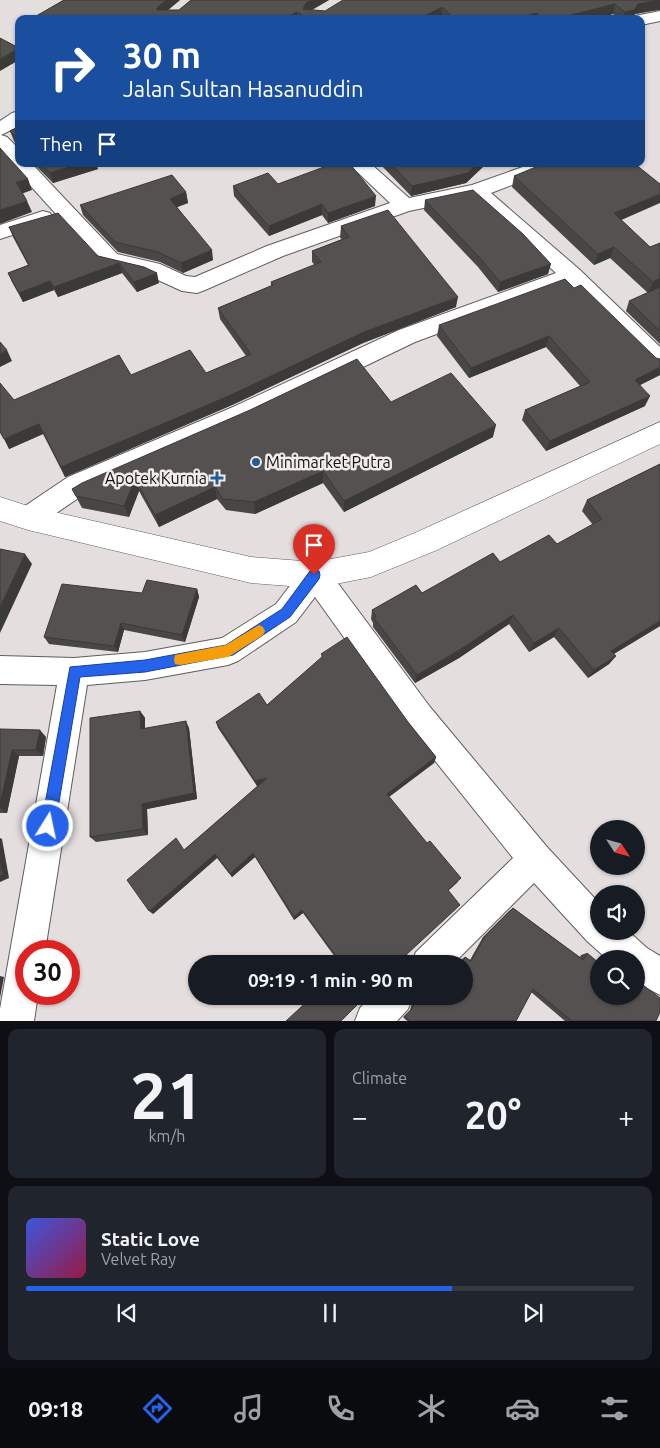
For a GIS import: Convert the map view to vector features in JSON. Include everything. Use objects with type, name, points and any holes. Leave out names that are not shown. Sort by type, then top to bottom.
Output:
[{"type":"highway","points":[[0,508],[28,518],[250,570],[314,575],[371,564],[419,544],[660,432]]},
{"type":"street","points":[[645,19],[660,16]]},
{"type":"street","points":[[0,130],[15,120]]},
{"type":"street","points":[[0,141],[15,158]]},
{"type":"street","points":[[24,167],[110,260],[152,269],[182,283],[197,284],[275,251],[406,205],[476,191],[541,167]]},
{"type":"street","points":[[362,167],[406,205]]},
{"type":"street","points":[[476,191],[572,275],[660,360]]},
{"type":"street","points":[[0,232],[65,210]]},
{"type":"street","points":[[28,518],[76,485],[242,414],[407,336],[572,275]]},
{"type":"street","points":[[0,670],[74,672],[145,666],[228,651],[286,613],[314,575],[419,717],[535,859],[590,919]]},
{"type":"street","points":[[30,940],[74,672]]},
{"type":"street","points":[[437,955],[535,859]]},
{"type":"street","points":[[612,940],[623,950]]},
{"type":"street","points":[[645,967],[660,977]]},
{"type":"street","points":[[16,1020],[18,1005]]},
{"type":"street","points":[[373,1020],[387,1005]]},
{"type":"building","points":[[64,0],[166,0],[157,10],[179,10],[191,0],[312,0],[306,3],[303,9],[325,11],[343,0],[659,0],[638,4],[634,10],[625,12],[615,4],[571,15],[539,15],[537,13],[529,15],[451,15],[442,7],[427,15],[301,15],[297,12],[291,15],[38,15]]},
{"type":"building","points":[[0,38],[15,46],[15,50],[0,59]]},
{"type":"building","points":[[15,129],[15,137],[10,131]]},
{"type":"building","points":[[0,148],[15,167],[28,179],[16,182],[27,201],[0,210]]},
{"type":"building","points":[[44,167],[69,167],[50,173]]},
{"type":"building","points":[[324,167],[352,167],[376,196],[328,213],[322,204],[269,226],[233,186],[268,173],[278,184]]},
{"type":"building","points":[[394,167],[474,167],[468,173],[412,186]]},
{"type":"building","points":[[536,167],[639,167],[660,184],[660,194],[614,213],[650,247],[660,243],[660,278],[653,282],[614,247],[598,254],[514,176]]},
{"type":"building","points":[[172,175],[186,192],[170,199],[212,250],[181,263],[158,252],[115,242],[80,205]]},
{"type":"building","points":[[473,190],[523,234],[551,264],[500,282],[425,200]]},
{"type":"building","points":[[388,210],[458,297],[364,332],[231,395],[61,467],[39,424],[4,439],[0,432],[0,383],[14,400],[119,355],[131,375],[190,350],[206,373],[251,354],[218,308],[273,285],[271,282],[321,262],[312,251],[349,237],[341,226]]},
{"type":"building","points":[[58,213],[98,256],[144,267],[157,273],[134,282],[119,263],[54,287],[50,281],[19,293],[8,273],[29,265],[9,227]]},
{"type":"building","points":[[565,279],[574,288],[581,285],[656,358],[660,359],[660,367],[635,380],[650,396],[550,441],[525,410],[590,382],[549,336],[471,368],[439,325]]},
{"type":"building","points":[[660,287],[660,331],[629,301]]},
{"type":"building","points":[[0,342],[7,350],[0,354]]},
{"type":"building","points":[[357,359],[391,402],[451,373],[496,425],[344,501],[323,471],[254,502],[223,499],[215,487],[155,515],[135,479],[124,506],[76,496],[72,489],[250,410]]},
{"type":"building","points":[[660,464],[660,621],[611,651],[616,656],[594,670],[559,628],[534,643],[513,615],[417,675],[374,618],[376,616],[372,610],[416,585],[422,593],[493,553],[500,562],[549,535],[557,544],[602,519],[587,500]]},
{"type":"building","points":[[0,549],[25,554],[0,607]]},
{"type":"building","points":[[147,580],[197,589],[182,635],[121,623],[114,646],[44,637],[62,584],[142,593]]},
{"type":"building","points":[[347,637],[408,722],[436,757],[387,794],[427,843],[430,841],[461,878],[448,890],[460,905],[406,955],[335,955],[302,910],[294,917],[253,853],[230,874],[215,854],[149,911],[127,880],[176,838],[184,850],[267,778],[255,781],[216,722],[259,693],[267,705],[323,656],[321,654]]},
{"type":"building","points":[[140,711],[141,729],[186,721],[194,793],[142,804],[143,829],[90,837],[90,718]]},
{"type":"building","points":[[0,729],[40,730],[36,750],[12,750],[0,805]]},
{"type":"building","points":[[0,859],[3,875],[0,876]]},
{"type":"building","points":[[513,908],[583,960],[587,953],[590,956],[590,1005],[645,1005],[645,987],[660,998],[660,1012],[656,1021],[572,1021],[533,989],[516,1021],[410,1021],[405,1016],[414,1005],[473,1005],[473,958],[486,935]]},
{"type":"building","points":[[303,1005],[357,1005],[341,1021],[286,1021]]},
{"type":"slow traffic","points":[[180,660],[228,651],[259,631]]},
{"type":"place","name":"Minimarket Putra","points":[[256,462]]},
{"type":"place","name":"Apotek Kurnia","points":[[217,478]]},
{"type":"route","points":[[48,826],[74,672],[145,666],[228,651],[286,613],[314,575]]}]
